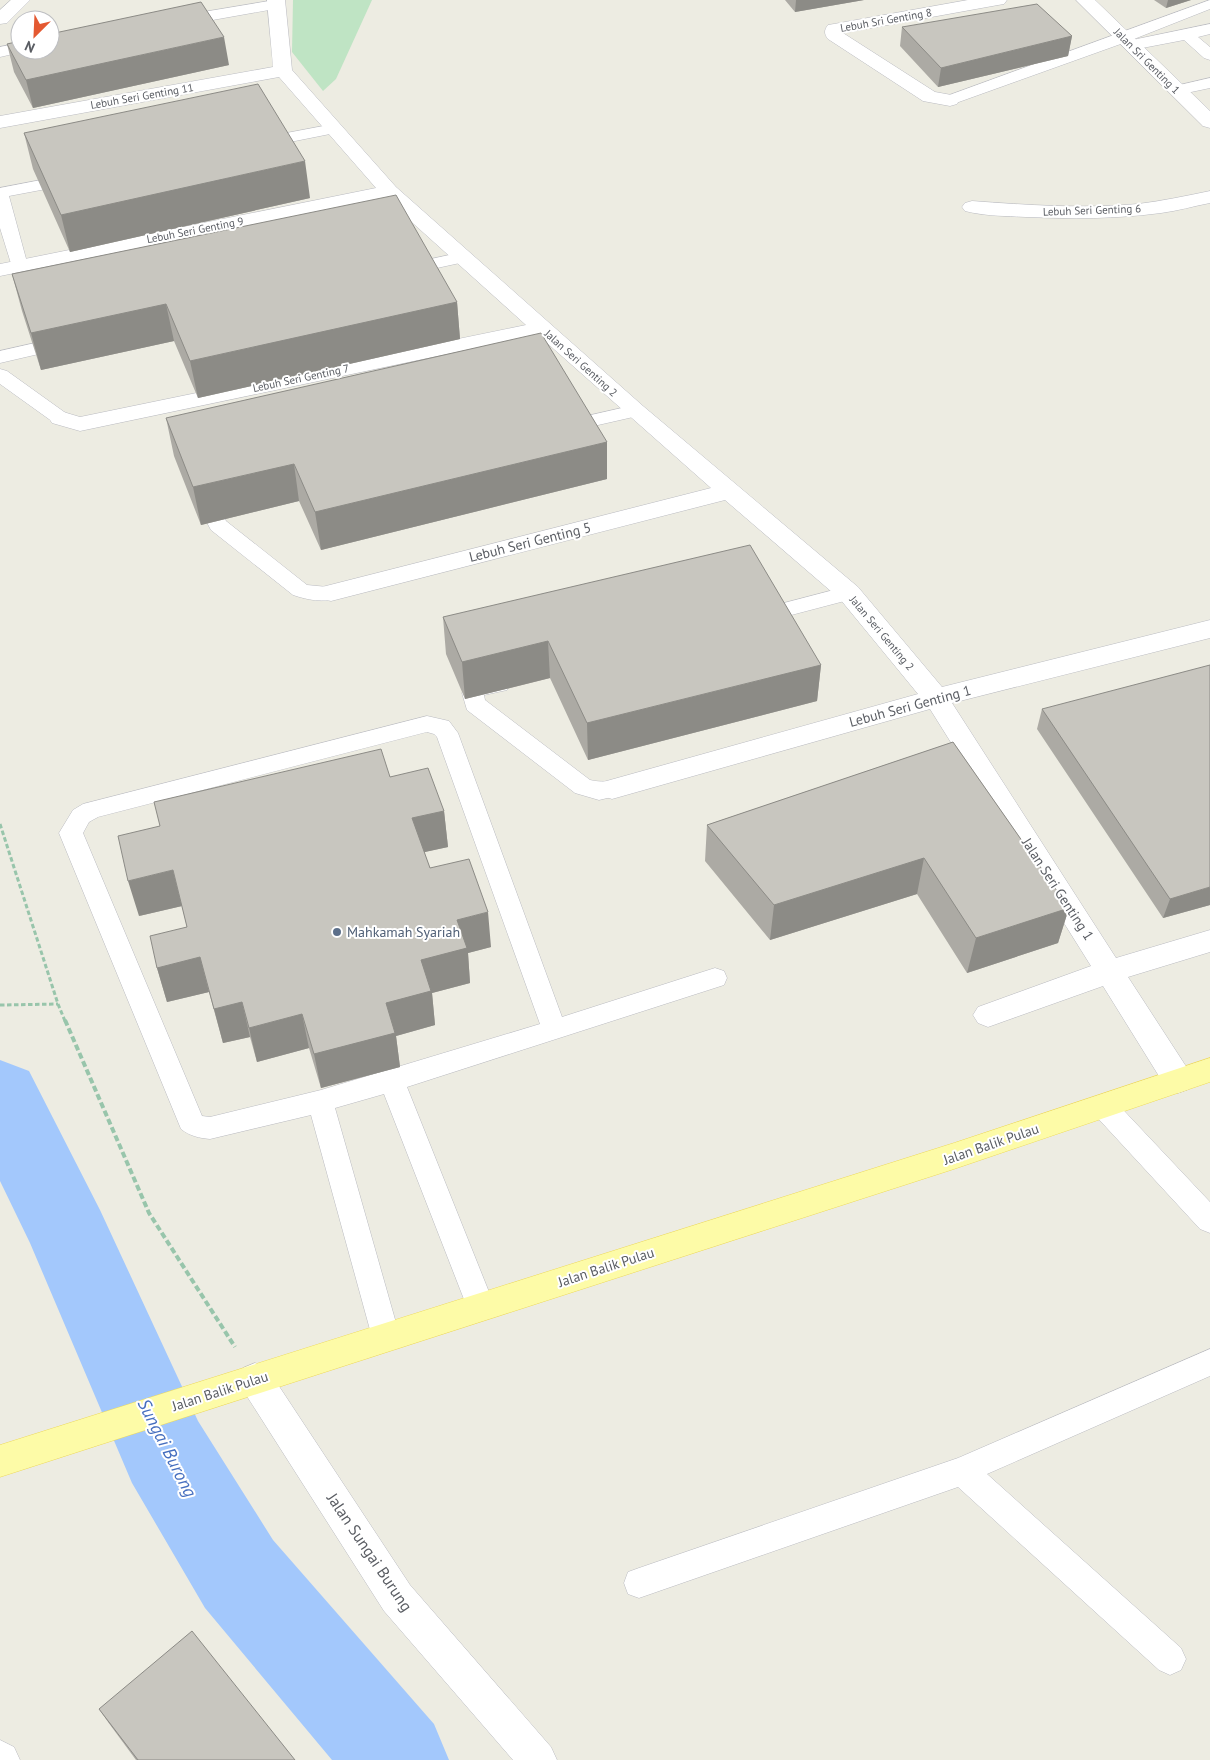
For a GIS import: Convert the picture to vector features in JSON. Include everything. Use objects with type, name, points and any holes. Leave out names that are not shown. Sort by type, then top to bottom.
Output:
[{"type":"main road","name":"Jalan Balik Pulau","points":[[0,1461],[954,1156],[1210,1070]]},
{"type":"street","points":[[1,19],[21,0]]},
{"type":"street","name":"Lebuh Sri Genting 8","points":[[950,100],[930,97],[834,36],[834,29],[998,0]]},
{"type":"street","name":"Jalan Sri Genting 1","points":[[1085,0],[1210,122]]},
{"type":"street","points":[[276,2],[283,71]]},
{"type":"street","name":"Lebuh Seri Genting 11","points":[[0,122],[283,71]]},
{"type":"street","name":"Jalan Seri Genting 2","points":[[283,71],[389,191],[635,411],[848,593],[936,698]]},
{"type":"street","name":"Lebuh Seri Genting 9","points":[[9,268],[389,191]]},
{"type":"street","name":"Lebuh Seri Genting 6","points":[[972,207],[1049,213],[1106,212],[1162,207],[1210,196]]},
{"type":"street","name":"Lebuh Seri Genting 7","points":[[60,418],[80,424],[543,328]]},
{"type":"street","name":"Lebuh Seri Genting 5","points":[[331,594],[729,491]]},
{"type":"street","name":"Lebuh Seri Genting 1","points":[[612,789],[936,698],[1210,629]]},
{"type":"street","name":"Jalan Seri Genting 1","points":[[936,698],[1178,1080]]},
{"type":"street","points":[[988,1015],[1110,971],[1210,941]]},
{"type":"street","name":"Jalan Sungai Burung","points":[[255,1379],[397,1598],[538,1760]]},
{"type":"lane","points":[[168,23],[276,2]]},
{"type":"lane","points":[[950,100],[1128,42],[1210,4]]},
{"type":"lane","points":[[1128,42],[1187,35],[1210,29]]},
{"type":"lane","points":[[1187,35],[1210,55]]},
{"type":"lane","points":[[1177,90],[1210,83]]},
{"type":"lane","points":[[248,145],[334,128]]},
{"type":"lane","points":[[9,268],[0,194],[86,176]]},
{"type":"lane","points":[[386,274],[463,258]]},
{"type":"lane","points":[[0,357],[88,337]]},
{"type":"lane","points":[[0,375],[60,418]]},
{"type":"lane","points":[[549,431],[635,411]]},
{"type":"lane","points":[[252,500],[223,506],[215,519],[218,524],[300,590],[309,593],[331,594]]},
{"type":"lane","points":[[734,623],[848,593]]},
{"type":"lane","points":[[523,678],[475,690],[473,693],[475,704],[583,787],[599,791],[612,789]]},
{"type":"lane","points":[[554,1029],[447,733],[441,727],[427,724],[90,810],[81,816],[70,832],[190,1121],[196,1126],[210,1128],[320,1101],[391,1080],[554,1029],[716,978]]},
{"type":"lane","points":[[391,1080],[481,1307]]},
{"type":"lane","points":[[320,1101],[386,1338]]},
{"type":"lane","points":[[1103,1106],[1210,1221]]},
{"type":"lane","points":[[639,1583],[962,1471],[1210,1362]]},
{"type":"lane","points":[[962,1471],[1170,1659]]},
{"type":"path","points":[[0,824],[58,1004],[149,1213],[255,1379]]},
{"type":"path","points":[[0,1005],[58,1004]]},
{"type":"green space","points":[[293,0],[372,0],[336,79],[323,91],[292,52]]},
{"type":"building","points":[[201,2],[224,37],[26,80],[15,60],[60,60],[60,32]]},
{"type":"building","points":[[1037,4],[1072,36],[941,68],[902,27]]},
{"type":"building","points":[[258,84],[305,161],[61,215],[24,133]]},
{"type":"building","points":[[396,195],[457,302],[190,361],[166,304],[31,333],[12,274]]},
{"type":"building","points":[[541,333],[607,442],[315,512],[294,464],[193,487],[166,418]]},
{"type":"building","points":[[750,545],[821,665],[587,723],[548,641],[462,662],[443,617]]},
{"type":"building","points":[[1210,665],[1210,887],[1170,899],[1042,709]]},
{"type":"building","points":[[953,742],[1069,908],[976,938],[924,858],[774,905],[707,825]]},
{"type":"building","name":"Mahkamah Syariah","points":[[381,749],[390,777],[428,768],[444,811],[412,818],[430,868],[469,859],[488,912],[457,920],[467,948],[421,960],[431,991],[386,1003],[395,1033],[314,1054],[302,1014],[249,1028],[242,1002],[214,1009],[200,957],[157,968],[150,936],[187,927],[173,870],[128,881],[118,836],[160,826],[154,802]]},
{"type":"building","points":[[192,1631],[295,1760],[138,1760],[99,1709]]},
{"type":"waterway","name":"Sungai Burong","points":[[0,1095],[70,1237],[165,1452],[239,1574],[398,1760]]},
{"type":"place","name":"Mahkamah Syariah","points":[[337,932]]}]
